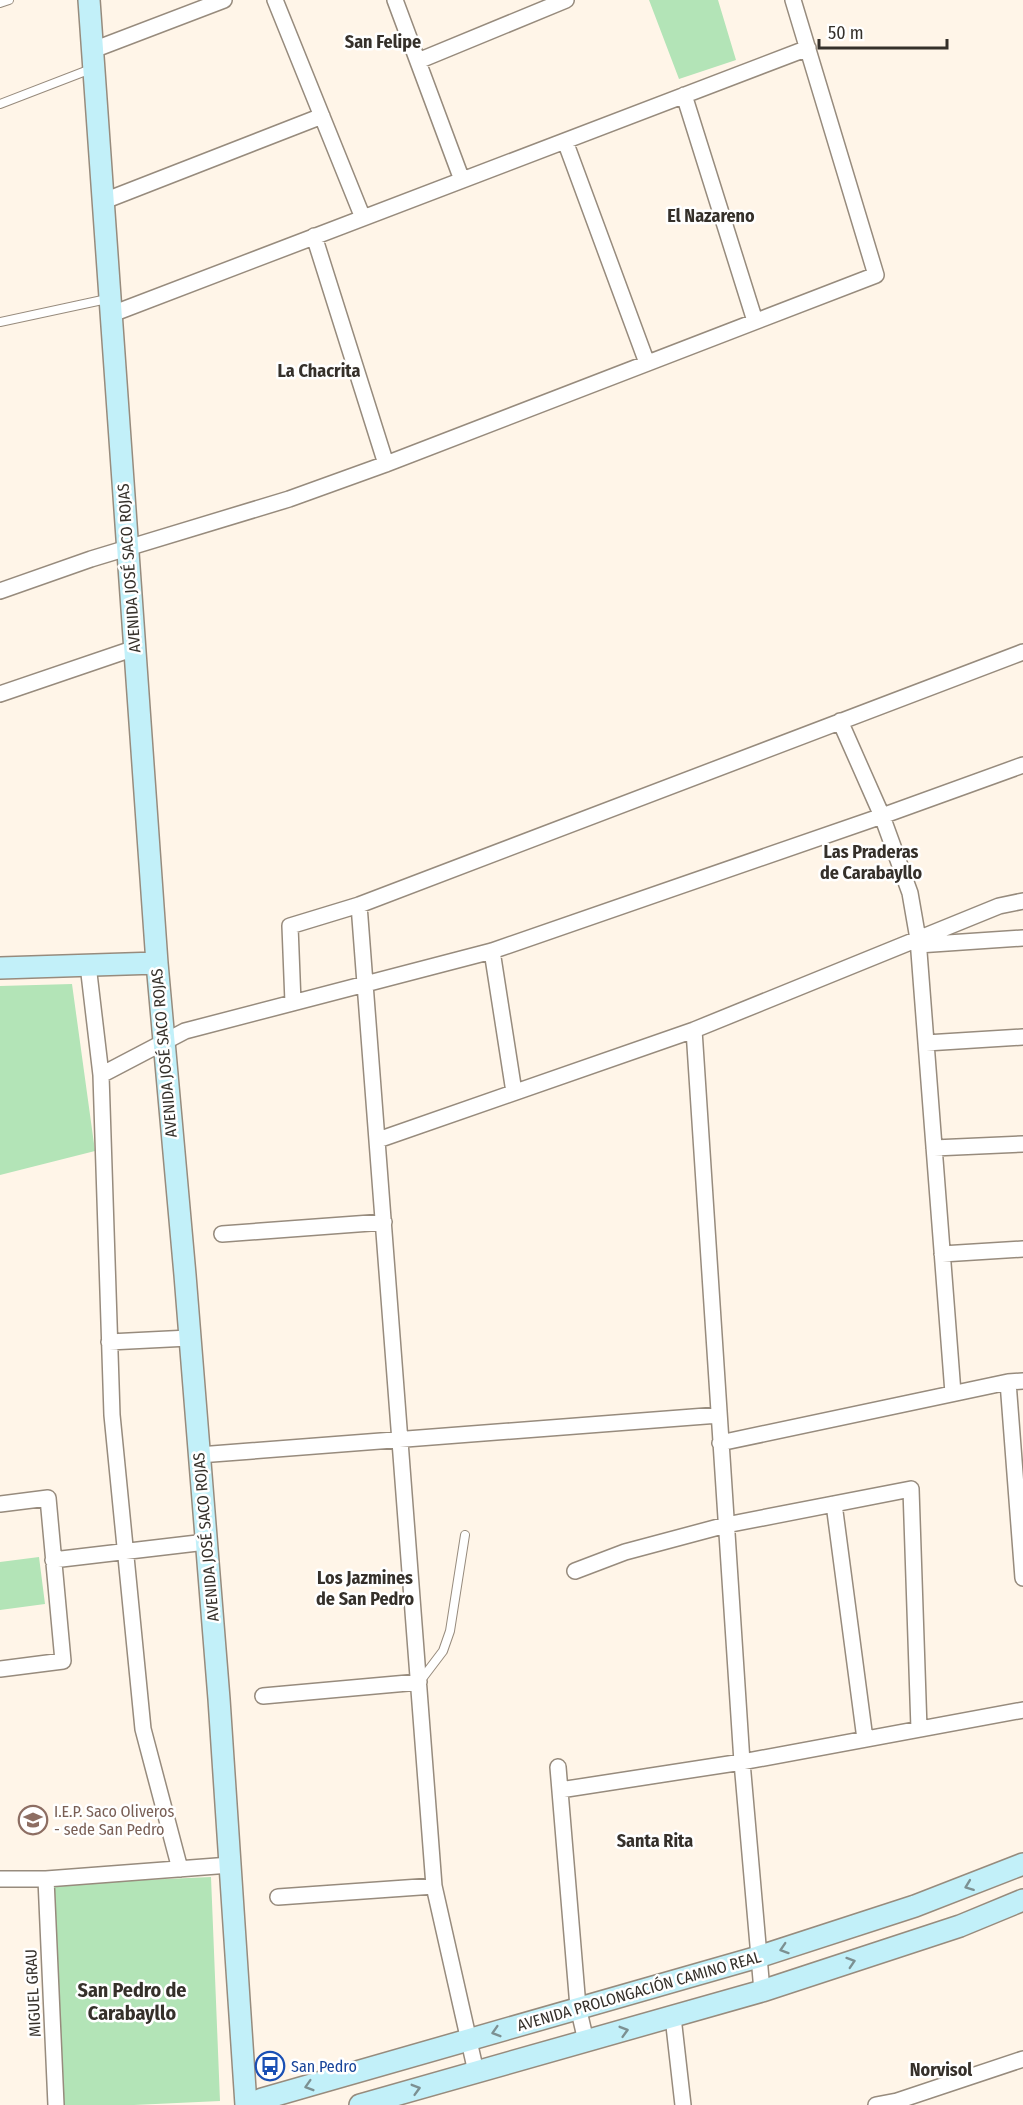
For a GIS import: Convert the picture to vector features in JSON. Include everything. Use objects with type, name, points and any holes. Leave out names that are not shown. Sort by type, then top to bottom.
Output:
[{"type":"main road","name":"AVENIDA JOSÉ SACO ROJAS","points":[[89,0],[163,1044],[206,1542],[246,2105]]},
{"type":"main road","points":[[0,968],[157,963]]},
{"type":"main road","name":"AVENIDA PROLONGACIÓN CAMINO REAL","points":[[252,2105],[262,2099],[758,1957],[915,1906],[1023,1864]]},
{"type":"main road","name":"AVENIDA PROLONGACIÓN CAMINO REAL","points":[[360,2105],[762,1991],[960,1926],[1023,1900]]},
{"type":"street","points":[[94,59],[224,0]]},
{"type":"street","points":[[275,0],[363,218]]},
{"type":"street","points":[[395,0],[462,180]]},
{"type":"street","points":[[418,61],[566,0]]},
{"type":"street","points":[[0,591],[289,499],[386,464],[876,275],[793,0]]},
{"type":"street","points":[[111,306],[363,218],[808,48]]},
{"type":"street","points":[[684,95],[755,321]]},
{"type":"street","points":[[104,201],[322,116]]},
{"type":"street","points":[[565,141],[647,363]]},
{"type":"street","points":[[314,236],[386,464]]},
{"type":"street","points":[[0,694],[135,648]]},
{"type":"street","points":[[293,1003],[290,926],[359,904],[1023,652]]},
{"type":"street","points":[[840,721],[882,816],[910,893],[918,942],[953,1393]]},
{"type":"street","points":[[101,1075],[185,1031],[492,951],[1023,765]]},
{"type":"street","points":[[378,1140],[694,1030],[918,942],[999,906],[1023,901]]},
{"type":"street","points":[[359,904],[434,1886],[476,2072]]},
{"type":"street","points":[[918,942],[1023,938]]},
{"type":"street","points":[[492,951],[514,1092]]},
{"type":"street","points":[[88,965],[101,1075],[112,1414],[143,1729],[180,1869]]},
{"type":"street","points":[[694,1030],[742,1762],[762,1991]]},
{"type":"street","points":[[926,1043],[1023,1037]]},
{"type":"street","points":[[934,1148],[1023,1144]]},
{"type":"street","points":[[222,1234],[384,1222]]},
{"type":"street","points":[[942,1254],[1023,1249]]},
{"type":"street","points":[[110,1342],[189,1338]]},
{"type":"street","points":[[720,1443],[1015,1381],[1023,1578]]},
{"type":"street","points":[[199,1455],[719,1415]]},
{"type":"street","points":[[575,1571],[625,1552],[726,1526],[911,1489],[919,1729]]},
{"type":"street","points":[[0,1504],[48,1498],[63,1661],[0,1669]]},
{"type":"street","points":[[834,1504],[865,1739]]},
{"type":"street","points":[[54,1560],[206,1542]]},
{"type":"street","points":[[263,1696],[419,1682]]},
{"type":"street","points":[[560,1790],[742,1762],[1023,1710]]},
{"type":"street","points":[[558,1767],[578,2007],[586,2041]]},
{"type":"street","points":[[0,1878],[46,1879],[230,1865]]},
{"type":"street","name":"MIGUEL GRAU","points":[[46,1879],[56,2105]]},
{"type":"street","points":[[278,1897],[434,1886]]},
{"type":"street","points":[[673,2017],[683,2105]]},
{"type":"street","points":[[876,2105],[897,2103],[1023,2059]]},
{"type":"lane","points":[[0,3],[9,0]]},
{"type":"lane","points":[[0,104],[94,59]]},
{"type":"lane","points":[[0,322],[111,306]]},
{"type":"lane","points":[[419,1682],[442,1651],[450,1631],[465,1535]]},
{"type":"green space","points":[[649,0],[718,0],[736,60],[679,79]]},
{"type":"green space","points":[[72,984],[95,1151],[0,1175],[0,986]]},
{"type":"green space","points":[[39,1557],[45,1604],[0,1610],[0,1562]]},
{"type":"green space","points":[[211,1877],[220,2101],[134,2105],[62,2105],[53,1884]]},
{"type":"place","name":"I.E.P. Saco Oliveros - sede San Pedro","points":[[33,1820]]},
{"type":"place","name":"San Pedro","points":[[270,2066]]},
{"type":"district","name":"San Felipe","points":[[383,42]]},
{"type":"district","name":"El Nazareno","points":[[711,216]]},
{"type":"district","name":"La Chacrita","points":[[319,371]]},
{"type":"district","name":"Las Praderas de Carabayllo","points":[[871,862]]},
{"type":"district","name":"Los Jazmines de San Pedro","points":[[365,1588]]},
{"type":"district","name":"Santa Rita","points":[[655,1841]]},
{"type":"district","name":"San Pedro de Carabayllo","points":[[132,2002]]},
{"type":"district","name":"Norvisol","points":[[941,2070]]}]
